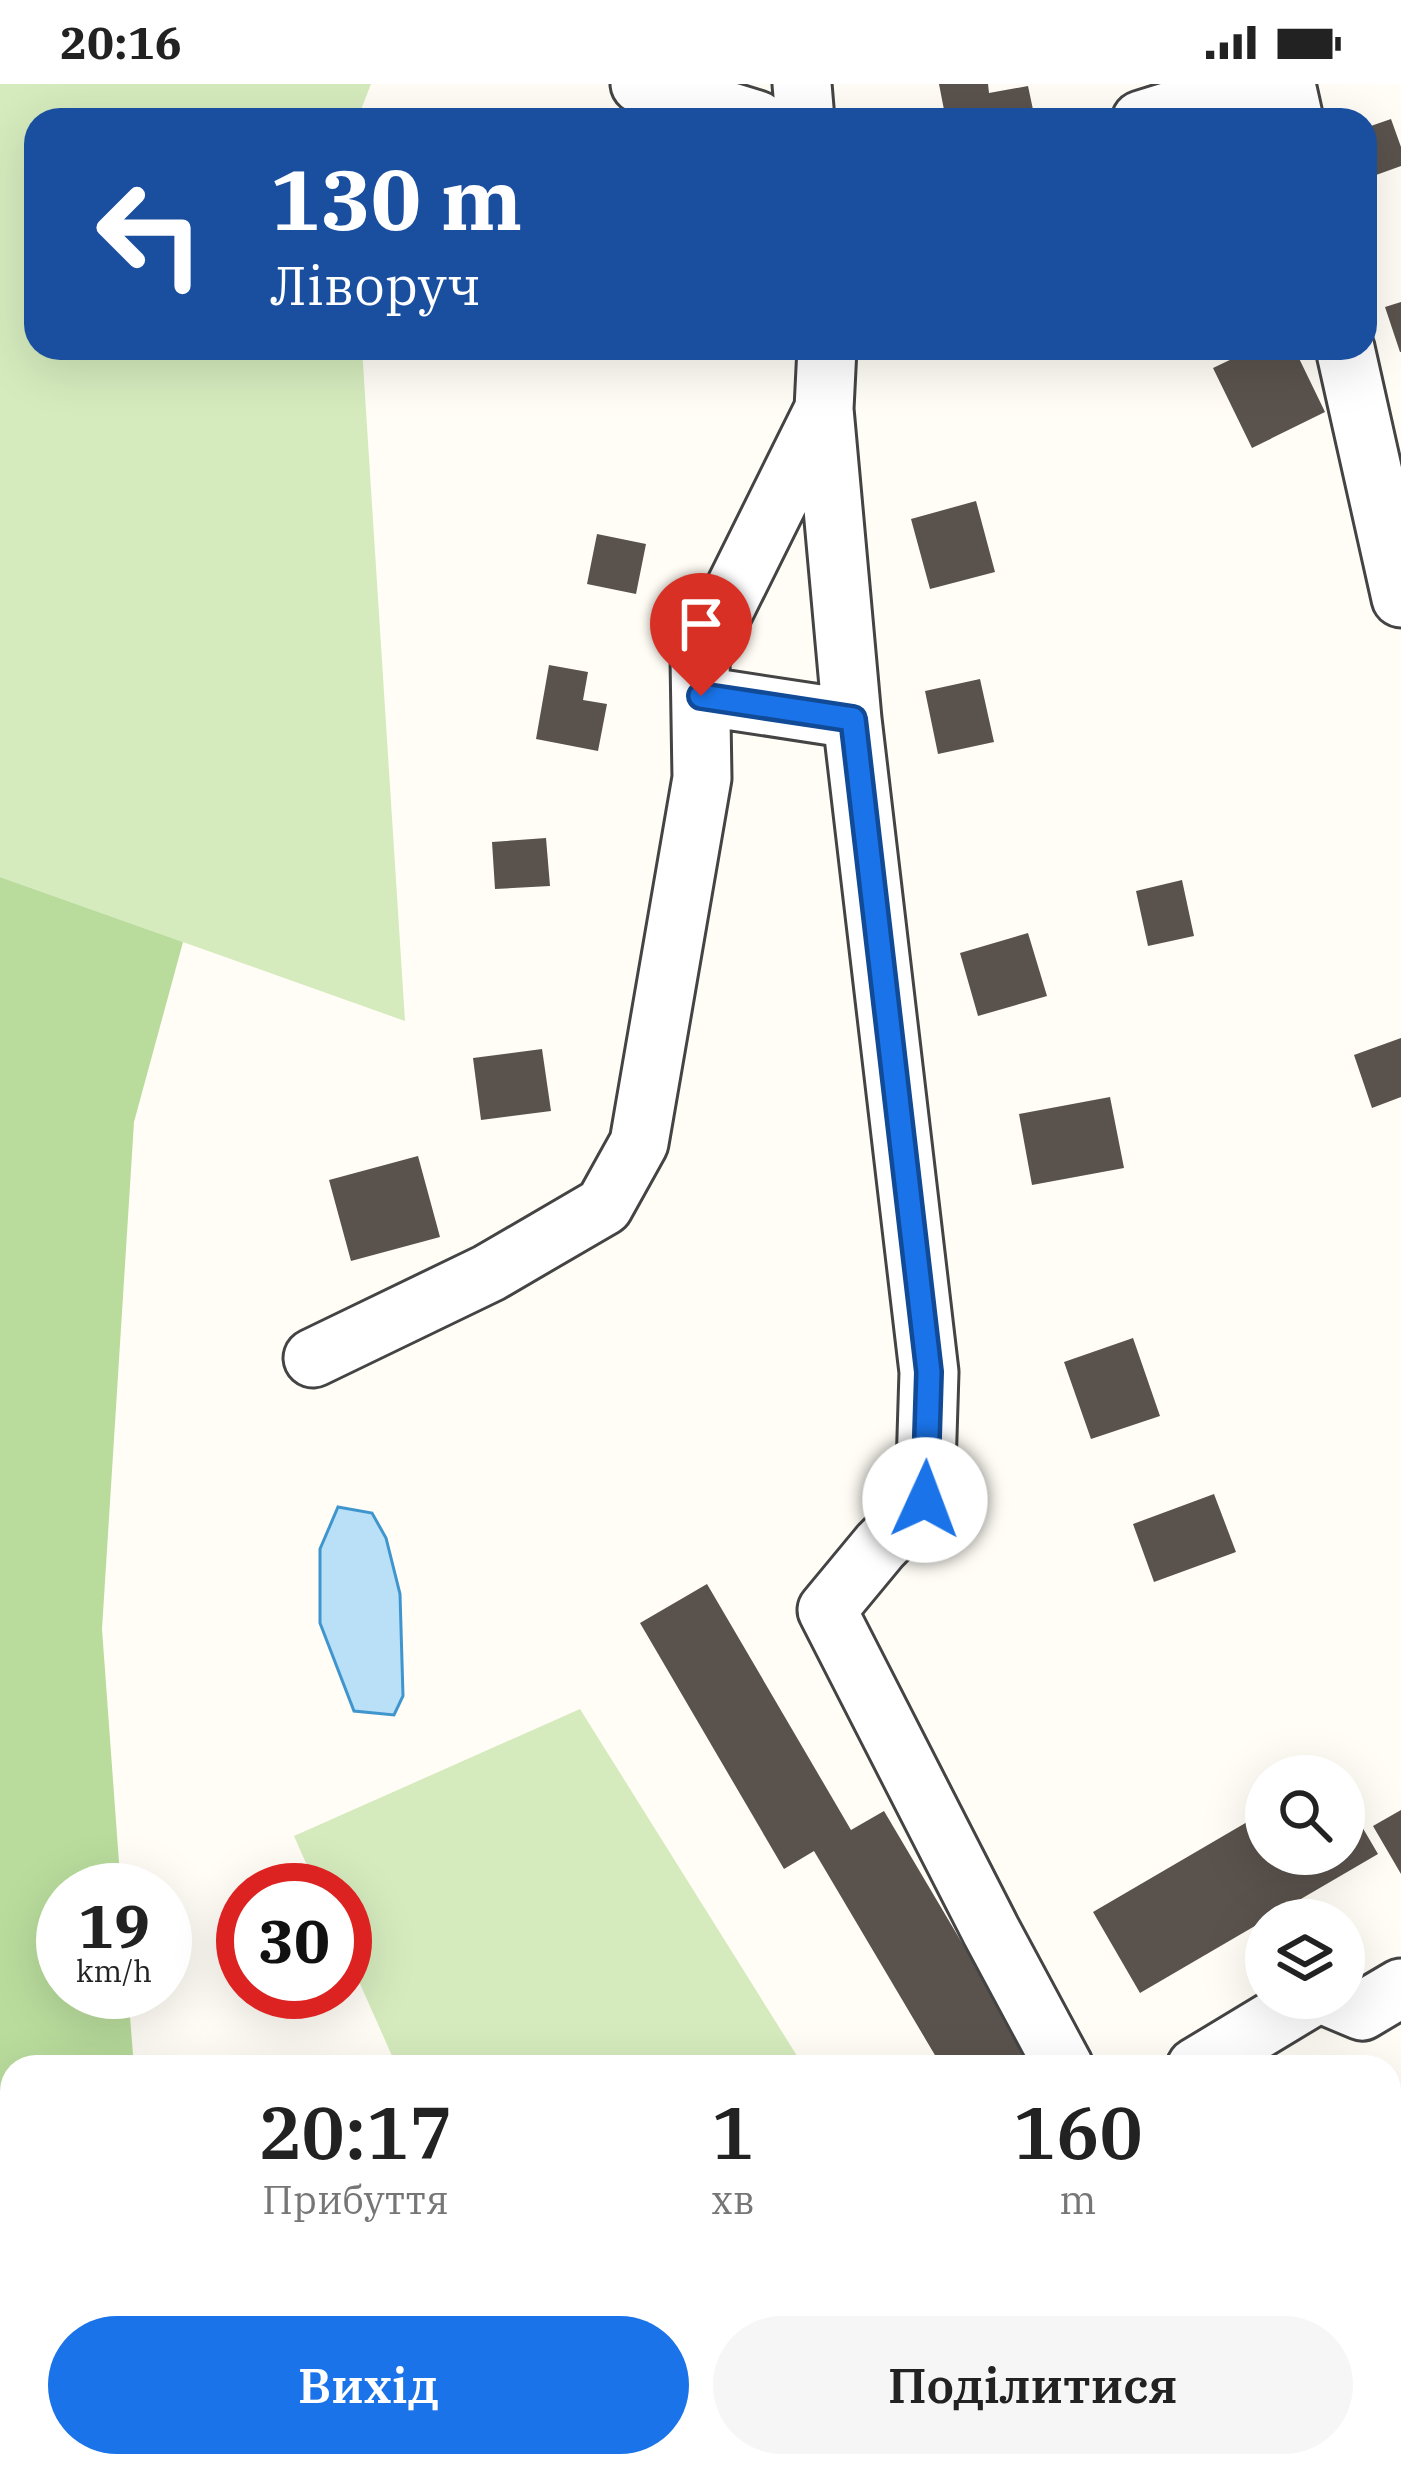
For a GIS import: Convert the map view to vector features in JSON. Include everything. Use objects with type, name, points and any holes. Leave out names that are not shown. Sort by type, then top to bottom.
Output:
[{"type":"street","points":[[640,84],[719,108]]},
{"type":"street","points":[[1180,108],[1257,84]]},
{"type":"street","points":[[826,360],[824,409],[853,719],[929,1372],[925,1500],[827,1610],[1058,2055]]},
{"type":"street","points":[[1348,360],[1401,598]]},
{"type":"street","points":[[313,1358],[489,1273],[604,1207],[639,1143],[702,778],[700,658],[824,409]]},
{"type":"street","points":[[701,696],[853,719]]},
{"type":"street","points":[[1365,2009],[1401,1988]]},
{"type":"street","points":[[1216,2055],[1275,2019]]},
{"type":"green space","points":[[0,84],[371,84],[362,108],[24,108],[24,360],[363,360],[405,1021],[0,877]]},
{"type":"green space","points":[[0,877],[183,942],[134,1122],[102,1629],[119,1863],[36,1863],[36,2019],[130,2019],[133,2055],[0,2055]]},
{"type":"green space","points":[[580,1709],[796,2055],[392,2055],[372,2011],[372,1863],[306,1863],[294,1836]]},
{"type":"water","points":[[338,1507],[372,1513],[386,1538],[400,1594],[403,1696],[394,1715],[354,1711],[320,1623],[320,1549]]},
{"type":"building","points":[[939,84],[988,84],[989,93],[1028,86],[1033,108],[944,108]]},
{"type":"building","points":[[1391,119],[1401,147],[1401,166],[1377,175],[1377,124]]},
{"type":"building","points":[[1401,302],[1401,352],[1400,352],[1385,307]]},
{"type":"building","points":[[1230,360],[1300,360],[1325,412],[1252,448],[1213,368]]},
{"type":"building","points":[[976,501],[995,572],[930,589],[911,519]]},
{"type":"building","points":[[597,534],[646,544],[636,594],[587,584]]},
{"type":"building","points":[[549,665],[588,672],[583,700],[607,704],[598,751],[536,739]]},
{"type":"building","points":[[980,679],[994,742],[938,754],[925,691]]},
{"type":"building","points":[[546,838],[550,886],[495,889],[492,842]]},
{"type":"building","points":[[1182,880],[1194,936],[1148,946],[1136,891]]},
{"type":"building","points":[[1028,933],[1047,996],[978,1016],[960,953]]},
{"type":"building","points":[[1401,1038],[1401,1097],[1372,1108],[1354,1055]]},
{"type":"building","points":[[542,1049],[551,1111],[481,1120],[473,1058]]},
{"type":"building","points":[[1110,1097],[1124,1168],[1032,1185],[1019,1114]]},
{"type":"building","points":[[418,1156],[440,1237],[351,1261],[329,1180]]},
{"type":"building","points":[[1133,1338],[1160,1416],[1091,1439],[1064,1362]]},
{"type":"building","points":[[1214,1494],[1236,1552],[1154,1582],[1133,1524]]},
{"type":"building","points":[[707,1584],[851,1830],[884,1811],[1010,2024],[1039,2049],[1029,2055],[935,2055],[814,1851],[784,1869],[640,1623]]},
{"type":"building","points":[[1401,1810],[1401,1874],[1373,1826]]},
{"type":"building","points":[[1245,1823],[1245,1875],[1342,1875],[1301,1899],[1245,1899],[1245,1932],[1140,1993],[1093,1912]]},
{"type":"building","points":[[1365,1832],[1378,1854],[1365,1862]]},
{"type":"route","points":[[701,696],[853,719],[929,1372],[925,1500]]}]
